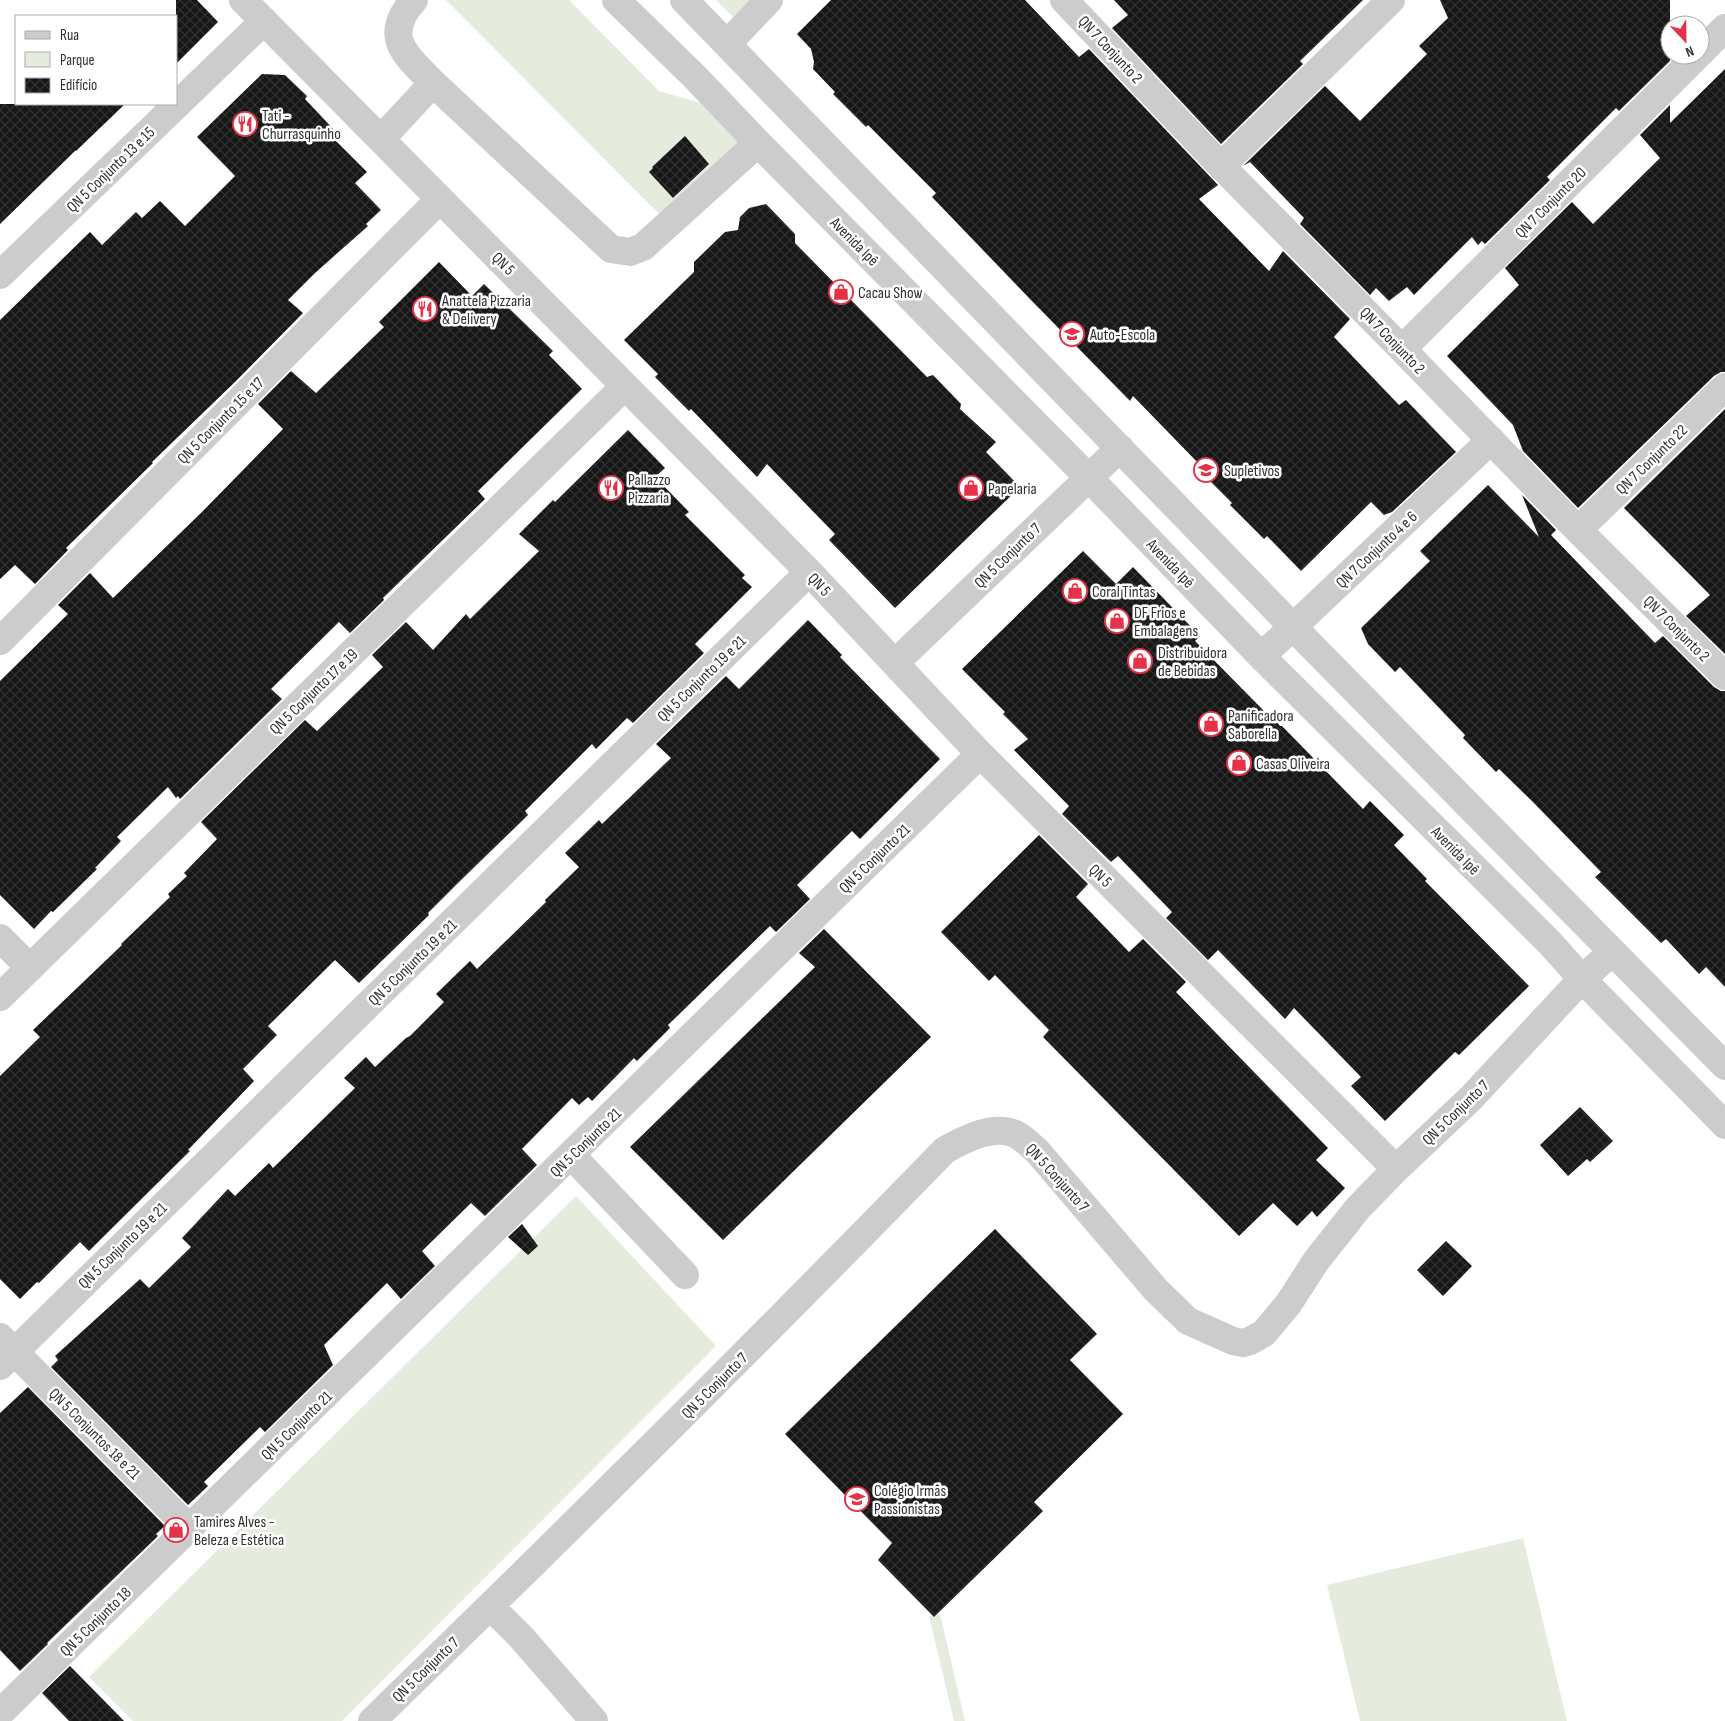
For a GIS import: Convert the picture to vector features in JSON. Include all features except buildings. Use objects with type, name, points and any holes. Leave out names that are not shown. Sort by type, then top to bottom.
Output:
[{"type":"street","name":"QN 5","points":[[242,0],[809,572],[980,754],[1396,1169]]},
{"type":"street","points":[[414,0],[405,10],[398,25],[398,41],[406,56],[611,249],[630,252],[643,247],[758,143]]},
{"type":"street","name":"Avenida Ipê","points":[[616,0],[695,77],[1088,477],[1260,656],[1543,936],[1582,979],[1725,1125]]},
{"type":"street","points":[[684,0],[1293,628],[1725,1066]]},
{"type":"street","points":[[727,44],[769,0]]},
{"type":"street","name":"QN 7 Conjunto 2","points":[[1064,0],[1221,166],[1578,530],[1725,676]]},
{"type":"street","points":[[1221,166],[1391,0]]},
{"type":"street","name":"QN 5 Conjunto 13 e 15","points":[[178,104],[264,21]]},
{"type":"street","name":"QN 7 Conjunto 20","points":[[1710,43],[1725,28]]},
{"type":"street","name":"QN 7 Conjunto 20","points":[[1402,349],[1688,65]]},
{"type":"street","points":[[381,139],[433,83]]},
{"type":"street","name":"QN 5 Conjunto 13 e 15","points":[[0,275],[177,105]]},
{"type":"street","name":"QN 5 Conjunto 15 e 17","points":[[0,641],[440,199]]},
{"type":"street","name":"QN 5 Conjunto 17 e 19","points":[[0,997],[626,386]]},
{"type":"street","name":"QN 7 Conjunto 22","points":[[1578,530],[1725,387]]},
{"type":"street","name":"QN 7 Conjunto 4 e 6","points":[[1260,656],[1293,628],[1491,440]]},
{"type":"street","name":"QN 5 Conjunto 7","points":[[895,663],[1120,448]]},
{"type":"street","name":"QN 5 Conjunto 19 e 21","points":[[5,1351],[809,572]]},
{"type":"street","name":"QN 5 Conjunto 21","points":[[190,1529],[980,754]]},
{"type":"street","points":[[0,938],[30,968]]},
{"type":"street","name":"QN 5 Conjunto 7","points":[[372,1721],[805,1294],[945,1150],[984,1133],[1004,1131],[1018,1135],[1037,1151],[1156,1290],[1188,1320],[1234,1341],[1250,1341],[1264,1333],[1289,1303],[1322,1253],[1358,1208],[1471,1098],[1582,979],[1612,952]]},
{"type":"street","points":[[571,1155],[685,1274]]},
{"type":"street","name":"QN 5 Conjuntos 18 e 21","points":[[5,1351],[190,1529]]},
{"type":"street","name":"QN 5 Conjunto 18","points":[[0,1713],[190,1529]]},
{"type":"street","points":[[490,1606],[521,1637],[594,1721]]},
{"type":"green space","points":[[446,0],[569,0],[659,91],[708,105],[746,144],[667,222]]},
{"type":"green space","points":[[716,0],[769,0],[742,26]]},
{"type":"green space","points":[[576,1196],[716,1346],[342,1721],[133,1721],[89,1677]]},
{"type":"green space","points":[[1523,1538],[1567,1721],[1360,1721],[1327,1585]]},
{"type":"green space","points":[[940,1614],[965,1721],[954,1721],[929,1616]]},
{"type":"place","name":"Tati - Churrasquinho","points":[[245,124]]},
{"type":"place","name":"Cacau Show","points":[[841,292]]},
{"type":"place","name":"Anattela Pizzaria & Delivery","points":[[425,309]]},
{"type":"place","name":"Auto-Escola","points":[[1072,334]]},
{"type":"place","name":"Supletivos","points":[[1206,470]]},
{"type":"place","name":"Pallazzo Pizzaria","points":[[611,488]]},
{"type":"place","name":"Papelaria","points":[[971,488]]},
{"type":"place","name":"Coral Tintas","points":[[1075,591]]},
{"type":"place","name":"DF Frios e Embalagens","points":[[1117,621]]},
{"type":"place","name":"Distribuidora de Bebidas","points":[[1140,661]]},
{"type":"place","name":"Panificadora Saborella","points":[[1211,724]]},
{"type":"place","name":"Casas Oliveira","points":[[1239,763]]},
{"type":"place","name":"Colégio Irmãs Passionistas","points":[[857,1499]]},
{"type":"place","name":"Tamires Alves - Beleza e Estética","points":[[176,1530]]}]
